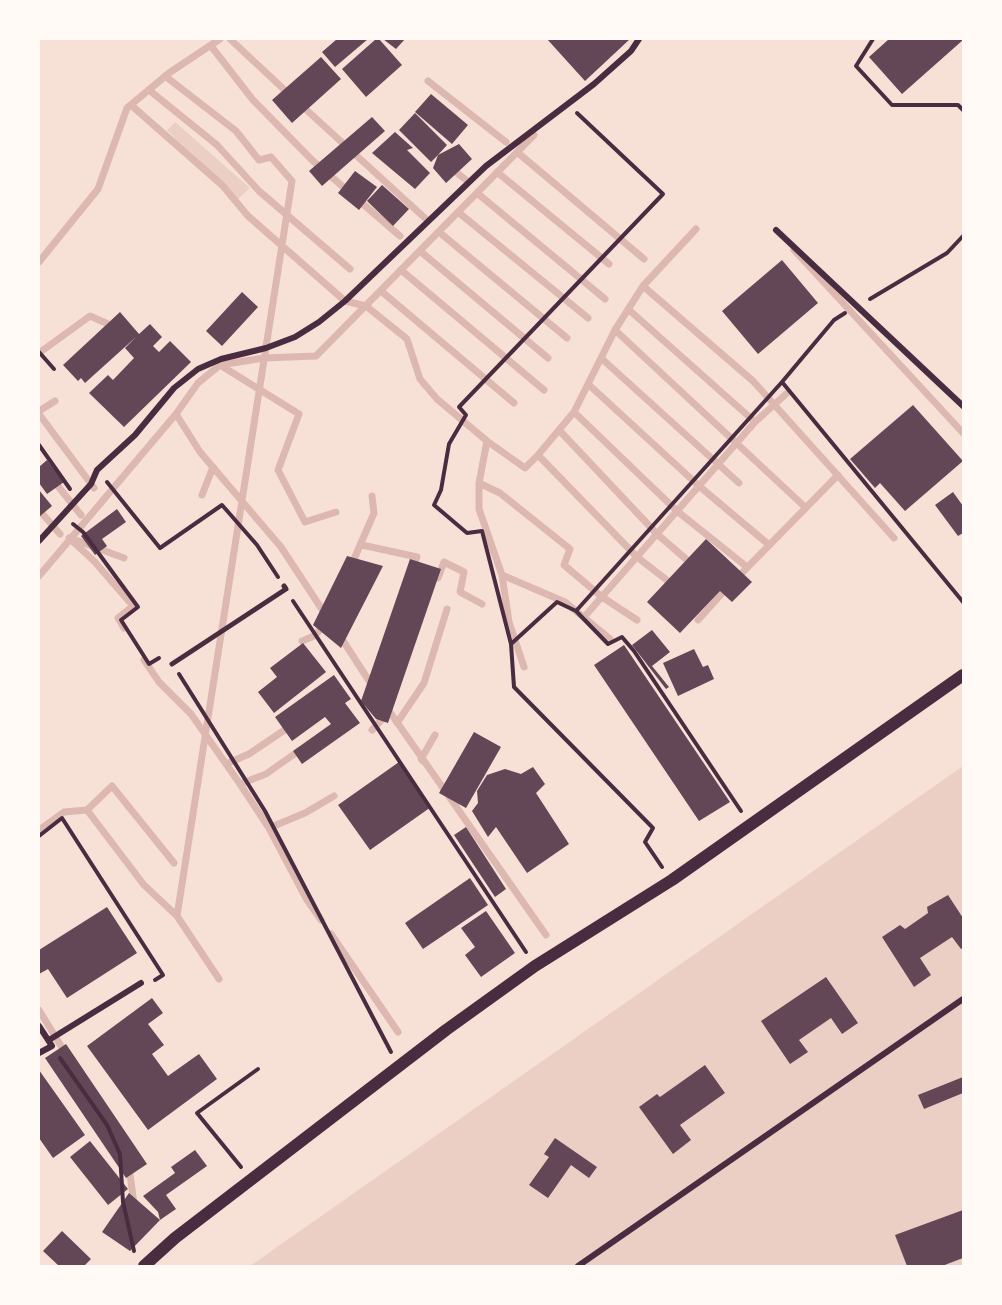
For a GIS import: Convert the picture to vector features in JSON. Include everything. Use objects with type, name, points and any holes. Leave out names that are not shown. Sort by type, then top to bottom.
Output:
[{"type":"main road","points":[[144,1266],[175,1238],[399,1066],[535,966],[672,880],[963,675]]},
{"type":"street","points":[[39,541],[91,484],[97,470],[135,435],[174,388],[198,369],[221,359],[266,348],[295,337],[319,322],[345,301],[486,166],[611,70],[639,39]]},
{"type":"street","points":[[776,230],[963,406]]},
{"type":"street","points":[[172,664],[286,589],[284,586]]},
{"type":"street","points":[[39,1053],[50,1043],[141,983]]},
{"type":"street","points":[[578,1266],[963,999]]},
{"type":"street","points":[[39,1026],[50,1043]]},
{"type":"path","points":[[873,39],[856,66],[892,105],[958,105],[963,110]]},
{"type":"path","points":[[567,104],[663,194],[459,407],[466,415],[449,444],[441,490],[434,505],[467,533],[482,531],[511,644],[514,687],[652,828],[645,842],[672,880]]},
{"type":"path","points":[[39,352],[54,369]]},
{"type":"path","points":[[576,610],[782,382],[963,602]]},
{"type":"path","points":[[39,445],[78,499]]},
{"type":"path","points":[[97,470],[160,548],[222,505],[257,545],[535,966]]},
{"type":"path","points":[[64,516],[83,532],[138,607],[121,620],[149,664],[165,654],[197,699],[265,811],[399,1066]]},
{"type":"path","points":[[511,644],[557,602],[576,610],[608,644],[622,637],[634,651],[750,824]]},
{"type":"path","points":[[39,836],[62,818],[163,975],[153,981]]},
{"type":"path","points":[[50,1043],[106,1125],[120,1154],[123,1202],[136,1255]]},
{"type":"path","points":[[251,1180],[197,1113],[258,1069]]},
{"type":"shaded area","points":[[175,122],[250,188],[236,201],[167,130]]},
{"type":"shaded area","points":[[963,766],[963,1266],[250,1266]]},
{"type":"building","points":[[337,39],[368,39],[335,67],[322,52]]},
{"type":"building","points":[[376,39],[379,39],[402,65],[366,97],[342,69]]},
{"type":"building","points":[[383,39],[405,39],[396,49]]},
{"type":"building","points":[[547,39],[630,39],[585,81]]},
{"type":"building","points":[[889,39],[963,40],[902,94],[869,57]]},
{"type":"building","points":[[321,57],[341,79],[292,123],[272,100]]},
{"type":"building","points":[[431,94],[468,125],[452,144],[415,112]]},
{"type":"building","points":[[415,113],[447,145],[431,162],[399,130]]},
{"type":"building","points":[[372,117],[385,131],[322,186],[309,171]]},
{"type":"building","points":[[395,132],[413,148],[407,150],[430,173],[415,189],[372,153]]},
{"type":"building","points":[[459,144],[472,159],[446,183],[433,168],[438,155]]},
{"type":"building","points":[[355,171],[377,187],[359,210],[338,193]]},
{"type":"building","points":[[382,185],[409,209],[393,226],[367,201]]},
{"type":"building","points":[[782,260],[818,303],[758,354],[722,311]]},
{"type":"building","points":[[242,292],[258,307],[222,346],[206,331]]},
{"type":"building","points":[[120,312],[139,334],[150,324],[162,337],[153,346],[159,352],[170,341],[191,362],[124,427],[89,393],[108,375],[113,380],[134,358],[125,348],[136,337],[85,383],[81,378],[78,381],[63,365]]},
{"type":"building","points":[[913,405],[963,461],[905,511],[880,483],[875,488],[850,459]]},
{"type":"building","points":[[47,460],[64,482],[47,494],[39,483],[39,467]]},
{"type":"building","points":[[39,490],[52,506],[39,517]]},
{"type":"building","points":[[953,492],[963,506],[963,533],[958,536],[935,505]]},
{"type":"building","points":[[117,509],[126,522],[102,539],[107,546],[95,555],[81,536]]},
{"type":"building","points":[[706,539],[752,582],[732,602],[720,591],[680,633],[647,602]]},
{"type":"building","points":[[347,556],[383,566],[341,648],[313,625]]},
{"type":"building","points":[[410,559],[441,569],[388,723],[376,719],[361,701]]},
{"type":"building","points":[[652,630],[670,652],[652,666],[669,687],[666,689],[632,645]]},
{"type":"building","points":[[303,643],[326,672],[274,713],[258,692],[277,677],[270,668]]},
{"type":"building","points":[[624,645],[730,802],[699,821],[594,665]]},
{"type":"building","points":[[694,649],[703,667],[708,665],[714,679],[678,696],[663,663]]},
{"type":"building","points":[[334,675],[351,699],[345,703],[360,723],[302,764],[293,751],[331,724],[325,717],[292,741],[275,717]]},
{"type":"building","points":[[474,732],[501,747],[466,808],[439,793]]},
{"type":"building","points":[[399,762],[431,807],[370,850],[338,805]]},
{"type":"building","points":[[533,767],[545,784],[536,793],[569,844],[527,873],[496,827],[488,837],[472,811],[478,803],[477,791],[487,775],[505,769],[521,774]]},
{"type":"building","points":[[466,827],[506,889],[495,897],[454,835]]},
{"type":"building","points":[[470,878],[488,905],[423,949],[405,923]]},
{"type":"building","points":[[948,895],[963,918],[963,948],[961,949],[952,937],[920,958],[931,975],[914,987],[882,937],[900,925],[905,929],[928,913],[927,907]]},
{"type":"building","points":[[107,907],[137,953],[67,998],[48,969],[39,974],[39,950]]},
{"type":"building","points":[[486,911],[515,953],[481,977],[465,955],[475,947],[461,928]]},
{"type":"building","points":[[826,977],[858,1023],[842,1034],[831,1018],[799,1040],[808,1052],[790,1064],[761,1021]]},
{"type":"building","points":[[152,998],[163,1013],[148,1024],[164,1045],[152,1054],[168,1076],[199,1054],[217,1079],[148,1130],[87,1046]]},
{"type":"building","points":[[66,1044],[147,1164],[126,1178],[45,1058]]},
{"type":"building","points":[[705,1065],[725,1093],[680,1125],[691,1140],[673,1154],[639,1107],[657,1094],[660,1097]]},
{"type":"building","points":[[39,1070],[85,1135],[53,1158],[39,1138]]},
{"type":"building","points":[[963,1077],[963,1093],[924,1109],[918,1095]]},
{"type":"building","points":[[555,1138],[597,1167],[589,1178],[571,1165],[548,1198],[529,1185],[549,1157],[544,1154]]},
{"type":"building","points":[[90,1141],[128,1189],[108,1205],[70,1157]]},
{"type":"building","points":[[195,1150],[207,1166],[166,1195],[176,1209],[160,1220],[158,1212],[143,1196],[175,1173],[171,1167]]},
{"type":"building","points":[[129,1193],[160,1220],[130,1251],[102,1232]]},
{"type":"building","points":[[963,1210],[963,1258],[942,1266],[907,1266],[895,1235]]},
{"type":"building","points":[[62,1231],[91,1259],[84,1266],[59,1266],[43,1251]]},
{"type":"waterway","points":[[39,262],[98,189],[127,108],[169,73],[220,39]]},
{"type":"waterway","points":[[230,39],[291,96]]},
{"type":"waterway","points":[[211,46],[253,100],[313,161],[348,191]]},
{"type":"waterway","points":[[165,76],[236,131],[259,160],[271,157],[292,181],[177,916]]},
{"type":"waterway","points":[[428,81],[506,142]]},
{"type":"waterway","points":[[149,90],[217,145],[259,191],[350,269]]},
{"type":"waterway","points":[[131,105],[222,185],[248,216],[345,301],[366,306],[407,339],[420,379],[437,399],[487,441],[479,483],[479,509],[502,575],[509,622],[524,667]]},
{"type":"waterway","points":[[301,105],[426,219]]},
{"type":"waterway","points":[[39,576],[176,414],[198,383],[220,365],[264,358],[316,356],[534,135]]},
{"type":"waterway","points":[[517,152],[644,259]]},
{"type":"waterway","points":[[451,168],[466,180]]},
{"type":"waterway","points":[[497,172],[609,264]]},
{"type":"waterway","points":[[477,193],[605,299]]},
{"type":"waterway","points":[[356,198],[400,236]]},
{"type":"waterway","points":[[458,212],[588,318]]},
{"type":"waterway","points":[[487,441],[525,468],[538,455],[574,412],[615,330],[643,286],[696,229]]},
{"type":"waterway","points":[[439,232],[567,338]]},
{"type":"waterway","points":[[794,250],[963,433]]},
{"type":"waterway","points":[[420,251],[548,358]]},
{"type":"waterway","points":[[401,270],[544,390]]},
{"type":"waterway","points":[[643,286],[753,381],[894,538]]},
{"type":"waterway","points":[[381,291],[514,403]]},
{"type":"waterway","points":[[628,309],[755,422]]},
{"type":"waterway","points":[[39,353],[90,316],[115,327]]},
{"type":"waterway","points":[[615,330],[805,507]]},
{"type":"waterway","points":[[601,358],[739,483]]},
{"type":"waterway","points":[[220,365],[299,414],[278,470],[305,522],[336,512]]},
{"type":"waterway","points":[[588,384],[699,486],[768,544]]},
{"type":"waterway","points":[[585,616],[755,422],[786,394]]},
{"type":"waterway","points":[[39,411],[55,401]]},
{"type":"waterway","points":[[574,412],[677,511],[747,567]]},
{"type":"waterway","points":[[39,414],[94,488]]},
{"type":"waterway","points":[[176,414],[200,452],[281,547],[325,614]]},
{"type":"waterway","points":[[559,430],[657,534],[687,560]]},
{"type":"waterway","points":[[538,455],[637,557],[668,581]]},
{"type":"waterway","points":[[202,495],[213,467]]},
{"type":"waterway","points":[[737,578],[838,475]]},
{"type":"waterway","points":[[53,480],[81,515]]},
{"type":"waterway","points":[[479,483],[500,493],[570,549],[564,565],[602,597],[637,620]]},
{"type":"waterway","points":[[351,566],[374,513],[372,496]]},
{"type":"waterway","points":[[39,510],[60,534]]},
{"type":"waterway","points":[[69,538],[94,561],[133,606],[118,618],[124,628]]},
{"type":"waterway","points":[[73,539],[124,558]]},
{"type":"waterway","points":[[362,545],[417,557],[412,568]]},
{"type":"waterway","points":[[438,578],[444,562],[464,572],[460,592],[482,604]]},
{"type":"waterway","points":[[502,575],[565,602],[610,639]]},
{"type":"waterway","points":[[698,620],[727,588]]},
{"type":"waterway","points":[[397,723],[424,683],[447,609]]},
{"type":"waterway","points":[[302,641],[314,636],[326,624]]},
{"type":"waterway","points":[[340,636],[373,687]]},
{"type":"waterway","points":[[144,660],[159,682],[191,714],[240,784],[269,828],[307,900],[321,920]]},
{"type":"waterway","points":[[387,708],[546,935]]},
{"type":"waterway","points":[[372,730],[387,714]]},
{"type":"waterway","points":[[226,764],[249,754],[292,725]]},
{"type":"waterway","points":[[423,761],[421,759],[435,735]]},
{"type":"waterway","points":[[240,784],[266,774],[300,750]]},
{"type":"waterway","points":[[87,810],[112,786],[174,863]]},
{"type":"waterway","points":[[269,828],[305,813],[334,796]]},
{"type":"waterway","points":[[39,830],[64,812],[87,810],[144,885],[177,916],[219,979]]},
{"type":"waterway","points":[[331,934],[398,1032]]},
{"type":"waterway","points":[[39,1010],[66,1054]]},
{"type":"waterway","points":[[129,1167],[134,1204]]}]
